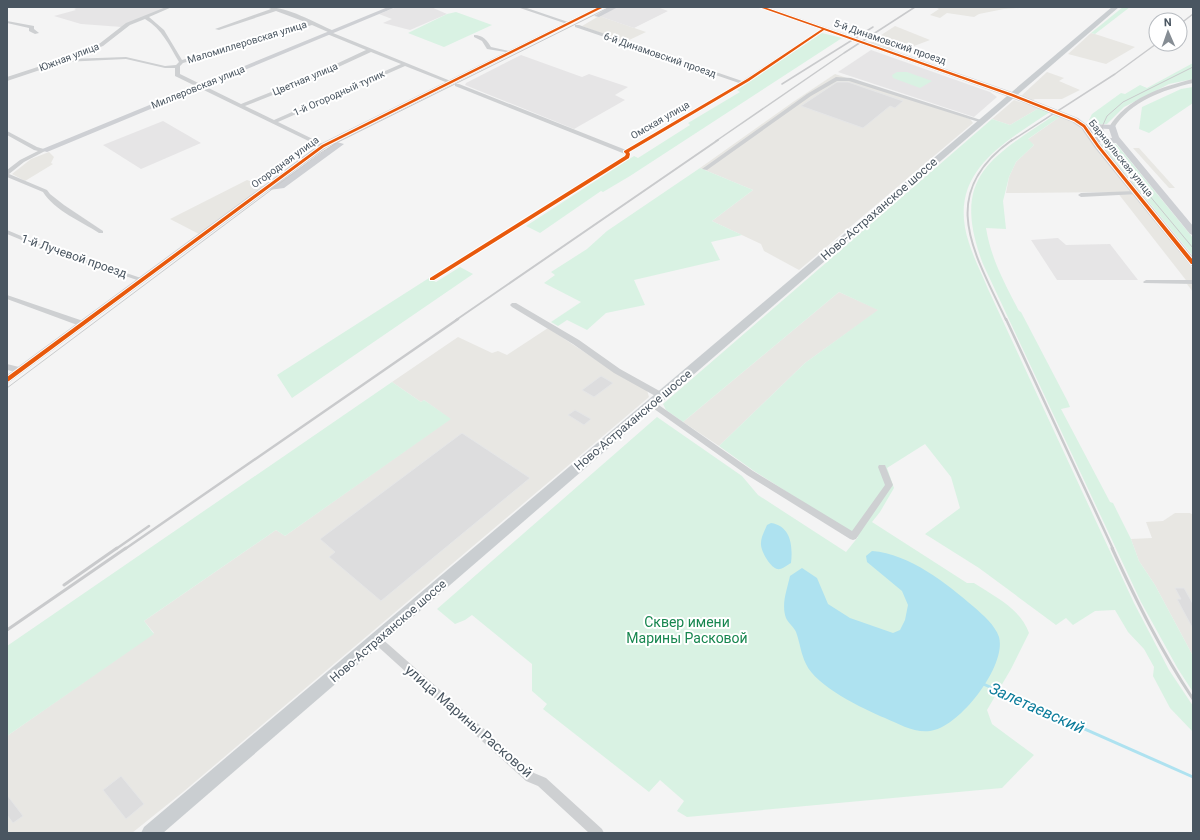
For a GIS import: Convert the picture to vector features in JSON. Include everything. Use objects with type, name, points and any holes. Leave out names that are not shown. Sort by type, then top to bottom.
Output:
[{"type":"main road","name":"Ново-Астраханское шоссе","points":[[150,833],[1116,7]]},
{"type":"street","name":"Южная улица","points":[[7,79],[61,61],[105,43],[124,27],[170,7]]},
{"type":"street","points":[[208,7],[225,7]]},
{"type":"street","points":[[269,7],[312,23],[330,33],[370,50],[626,152]]},
{"type":"street","name":"Миллеровская улица","points":[[7,174],[22,162],[44,150],[393,7]]},
{"type":"street","points":[[519,7],[568,24]]},
{"type":"street","name":"Огородная улица","points":[[266,188],[281,186],[341,143],[511,52],[602,7]]},
{"type":"street","name":"Огородная улица","points":[[7,380],[323,146],[615,7]]},
{"type":"street","name":"5-й Динамовский проезд","points":[[761,7],[1012,95]]},
{"type":"street","points":[[217,29],[276,10]]},
{"type":"street","points":[[145,17],[160,26],[179,64],[177,75],[323,146]]},
{"type":"street","points":[[7,22],[32,27],[32,30],[37,33]]},
{"type":"street","name":"Маломиллеровская улица","points":[[61,61],[126,58],[165,67],[312,23]]},
{"type":"street","name":"6-й Динамовский проезд","points":[[577,26],[743,83]]},
{"type":"street","name":"Омская улица","points":[[432,279],[627,158],[628,154],[626,152],[743,83],[823,30]]},
{"type":"street","points":[[476,36],[484,40],[489,48],[511,52]]},
{"type":"street","name":"Цветная улица","points":[[240,106],[306,80],[370,50]]},
{"type":"street","name":"1-й Огородный тупик","points":[[274,122],[405,64]]},
{"type":"street","points":[[705,169],[809,95],[841,78],[855,80],[981,121]]},
{"type":"street","name":"Барнаульская улица","points":[[1193,81],[1173,86],[1127,108],[1112,127],[1118,141],[1193,232]]},
{"type":"street","name":"Барнаульская улица","points":[[1012,95],[1065,115],[1084,126],[1193,263]]},
{"type":"street","points":[[1084,126],[1112,127]]},
{"type":"street","points":[[7,133],[36,148],[44,150]]},
{"type":"street","points":[[1094,139],[1118,141]]},
{"type":"street","points":[[7,174],[46,191],[47,196],[59,206],[102,232]]},
{"type":"street","points":[[1081,195],[1136,193]]},
{"type":"street","name":"1-й Лучевой проезд","points":[[7,232],[38,245],[142,280]]},
{"type":"street","points":[[1146,282],[1193,282]]},
{"type":"street","points":[[7,297],[83,324]]},
{"type":"street","points":[[514,305],[576,342],[580,347],[616,371],[662,396]]},
{"type":"street","points":[[7,367],[20,370]]},
{"type":"street","points":[[653,404],[750,473],[853,536],[889,485],[882,467]]},
{"type":"street","name":"улица Марины Расковой","points":[[377,640],[530,777],[542,782],[598,833]]},
{"type":"shaded area","points":[[79,7],[169,7],[122,27],[81,24],[54,16],[76,10],[74,9]]},
{"type":"shaded area","points":[[397,7],[431,7],[447,14],[410,30],[383,23],[392,19],[379,14]]},
{"type":"shaded area","points":[[617,7],[657,7],[668,11],[634,28],[599,16]]},
{"type":"shaded area","points":[[935,7],[1034,7],[1004,9],[979,14],[974,17],[947,13],[940,18],[930,15],[939,9]]},
{"type":"shaded area","points":[[599,16],[646,32],[625,42],[582,26]]},
{"type":"shaded area","points":[[895,26],[930,40],[914,46],[905,43],[891,51],[869,43]]},
{"type":"shaded area","points":[[1091,33],[1135,47],[1106,64],[1068,54]]},
{"type":"shaded area","points":[[871,50],[990,92],[997,97],[974,117],[838,72]]},
{"type":"shaded area","points":[[521,55],[582,77],[589,74],[628,87],[615,95],[625,100],[574,129],[465,85],[466,83]]},
{"type":"shaded area","points":[[1047,72],[1064,78],[1059,81],[1080,90],[1062,99],[1035,99],[1031,101],[1021,96]]},
{"type":"shaded area","points":[[835,74],[970,119],[973,123],[799,270],[764,251],[761,244],[712,221],[753,190],[700,168]]},
{"type":"shaded area","points":[[1014,100],[1039,108],[1010,125],[992,119]]},
{"type":"shaded area","points":[[1061,116],[1079,126],[1193,269],[1193,292],[1187,284],[1189,284],[1117,192],[1006,193],[1009,177],[1016,162],[1034,145],[1027,140]]},
{"type":"shaded area","points":[[163,121],[201,143],[141,169],[103,145]]},
{"type":"shaded area","points":[[1133,148],[1139,148],[1175,188],[1169,188]]},
{"type":"shaded area","points":[[49,152],[54,157],[51,163],[53,164],[25,181],[12,174],[31,159]]},
{"type":"shaded area","points":[[247,180],[264,186],[199,234],[170,219]]},
{"type":"shaded area","points":[[1058,238],[1066,245],[1110,244],[1138,280],[1057,280],[1031,240]]},
{"type":"shaded area","points":[[839,292],[879,310],[805,363],[719,446],[683,422]]},
{"type":"shaded area","points":[[548,328],[622,377],[647,390],[649,397],[183,792],[132,833],[7,833],[7,736],[154,633],[144,621],[276,530],[285,536],[450,419],[424,400],[421,402],[392,382],[458,337],[492,353],[498,351],[507,355]]},
{"type":"shaded area","points":[[1175,513],[1190,513],[1193,515],[1193,656],[1155,585],[1139,561],[1131,539],[1152,538],[1146,522],[1163,521]]},
{"type":"green space","points":[[1123,7],[1130,7],[1095,34],[1091,33]]},
{"type":"green space","points":[[456,12],[492,25],[444,47],[408,33],[447,14]]},
{"type":"green space","points":[[822,33],[842,38],[630,176],[603,192],[601,191],[540,233],[526,226],[634,156],[638,158],[690,125],[688,123],[740,92],[737,90]]},
{"type":"green space","points":[[1193,63],[1193,79],[1169,84],[1124,107],[1107,124],[1090,125],[1089,120],[1092,114],[1121,93],[1125,94],[1140,85],[1147,88]]},
{"type":"green space","points":[[897,72],[907,72],[932,81],[920,88],[893,78],[892,75]]},
{"type":"green space","points":[[1193,87],[1193,103],[1149,133],[1139,129],[1142,107],[1181,89]]},
{"type":"green space","name":"Сквер имени Марины Расковой","points":[[1039,108],[1050,112],[997,149],[983,164],[972,180],[965,198],[964,219],[969,243],[988,289],[1134,603],[1169,670],[1193,706],[1193,732],[1170,708],[1153,676],[1154,667],[1144,649],[1128,632],[1115,610],[1095,611],[1073,625],[1066,618],[1056,625],[979,568],[925,534],[960,508],[951,477],[925,444],[887,468],[894,488],[880,512],[872,522],[967,583],[974,583],[998,598],[1013,610],[1025,624],[1029,633],[1011,669],[987,710],[992,724],[1034,755],[1002,788],[687,817],[677,811],[684,801],[660,780],[649,792],[543,709],[547,704],[532,691],[532,664],[472,615],[455,624],[437,609],[657,417],[742,476],[758,495],[846,552],[858,537],[754,471],[719,446],[805,363],[878,310],[839,292],[683,422],[666,410],[663,404],[992,119],[1010,125]]},
{"type":"green space","points":[[1056,114],[1061,116],[1028,139],[1034,145],[1016,162],[1009,177],[1003,201],[1006,229],[986,228],[988,239],[995,261],[1004,281],[1070,407],[1061,409],[1110,502],[1113,503],[1131,539],[1139,561],[1155,585],[1193,656],[1193,692],[1178,669],[1141,602],[983,264],[974,234],[971,210],[974,190],[982,173],[995,158],[1012,144]]},
{"type":"green space","points":[[1102,142],[1112,142],[1118,146],[1193,238],[1193,256],[1102,145]]},
{"type":"green space","points":[[700,168],[753,190],[712,221],[742,235],[711,242],[720,260],[634,280],[645,305],[606,313],[587,330],[567,320],[558,326],[551,322],[581,302],[544,283],[555,275],[551,272],[587,249],[607,231]]},
{"type":"green space","points":[[460,267],[473,274],[292,398],[277,375],[429,278],[436,282]]},
{"type":"green space","points":[[392,382],[421,402],[424,400],[451,419],[285,536],[276,530],[144,621],[154,634],[7,736],[7,646]]},
{"type":"water","points":[[771,523],[778,525],[787,532],[791,544],[791,563],[781,569],[774,568],[771,565],[761,546],[764,531],[767,525]]},
{"type":"water","points":[[872,551],[886,553],[900,558],[927,571],[963,598],[985,617],[995,628],[999,637],[1000,649],[996,664],[988,679],[967,708],[942,727],[930,731],[918,731],[907,728],[865,709],[841,696],[819,680],[811,672],[803,656],[796,632],[786,618],[784,602],[790,576],[802,568],[817,578],[828,604],[850,618],[893,633],[900,630],[905,620],[908,605],[902,591],[867,562],[866,556]]},
{"type":"building","points":[[837,82],[848,82],[903,101],[895,108],[890,106],[863,128],[801,106]]},
{"type":"building","points":[[601,376],[613,383],[594,397],[582,390]]},
{"type":"building","points":[[575,410],[591,419],[584,425],[568,415]]},
{"type":"building","points":[[462,433],[530,478],[381,601],[329,557],[335,552],[320,539]]},
{"type":"building","points":[[1175,588],[1184,588],[1193,604],[1193,629],[1177,599],[1181,599]]},
{"type":"building","points":[[121,776],[144,804],[126,819],[103,790]]},
{"type":"building","points":[[7,795],[23,816],[13,823],[7,815]]},
{"type":"waterway","name":"Залетаевский","points":[[981,683],[1193,777]]},
{"type":"tram line","points":[[7,388],[319,154],[338,142],[610,7]]},
{"type":"tram line","points":[[1193,67],[1123,102],[1107,116],[1102,127],[1109,147],[1193,248]]},
{"type":"railway","points":[[716,141],[844,53],[915,7]]},
{"type":"railway","points":[[1188,18],[1193,14]]},
{"type":"railway","points":[[782,84],[873,27]]},
{"type":"railway","points":[[1011,141],[1115,74],[1148,50]]},
{"type":"railway","points":[[456,320],[718,140]]},
{"type":"railway","points":[[1006,320],[974,248],[968,226],[968,203],[974,182],[988,161],[1012,140]]},
{"type":"railway","points":[[125,549],[458,319]]},
{"type":"railway","points":[[1006,319],[1113,549]]},
{"type":"railway","points":[[116,549],[149,526]]},
{"type":"railway","points":[[64,585],[117,548]]},
{"type":"railway","points":[[7,630],[126,548]]},
{"type":"railway","points":[[1112,548],[1150,625],[1181,681],[1193,699]]},
{"type":"cycle path","points":[[7,380],[323,146],[602,7]]},
{"type":"cycle path","points":[[761,7],[1012,95],[1075,120],[1084,126],[1098,146],[1193,263]]},
{"type":"cycle path","points":[[432,279],[627,157],[628,154],[626,152],[748,80],[823,30]]}]
